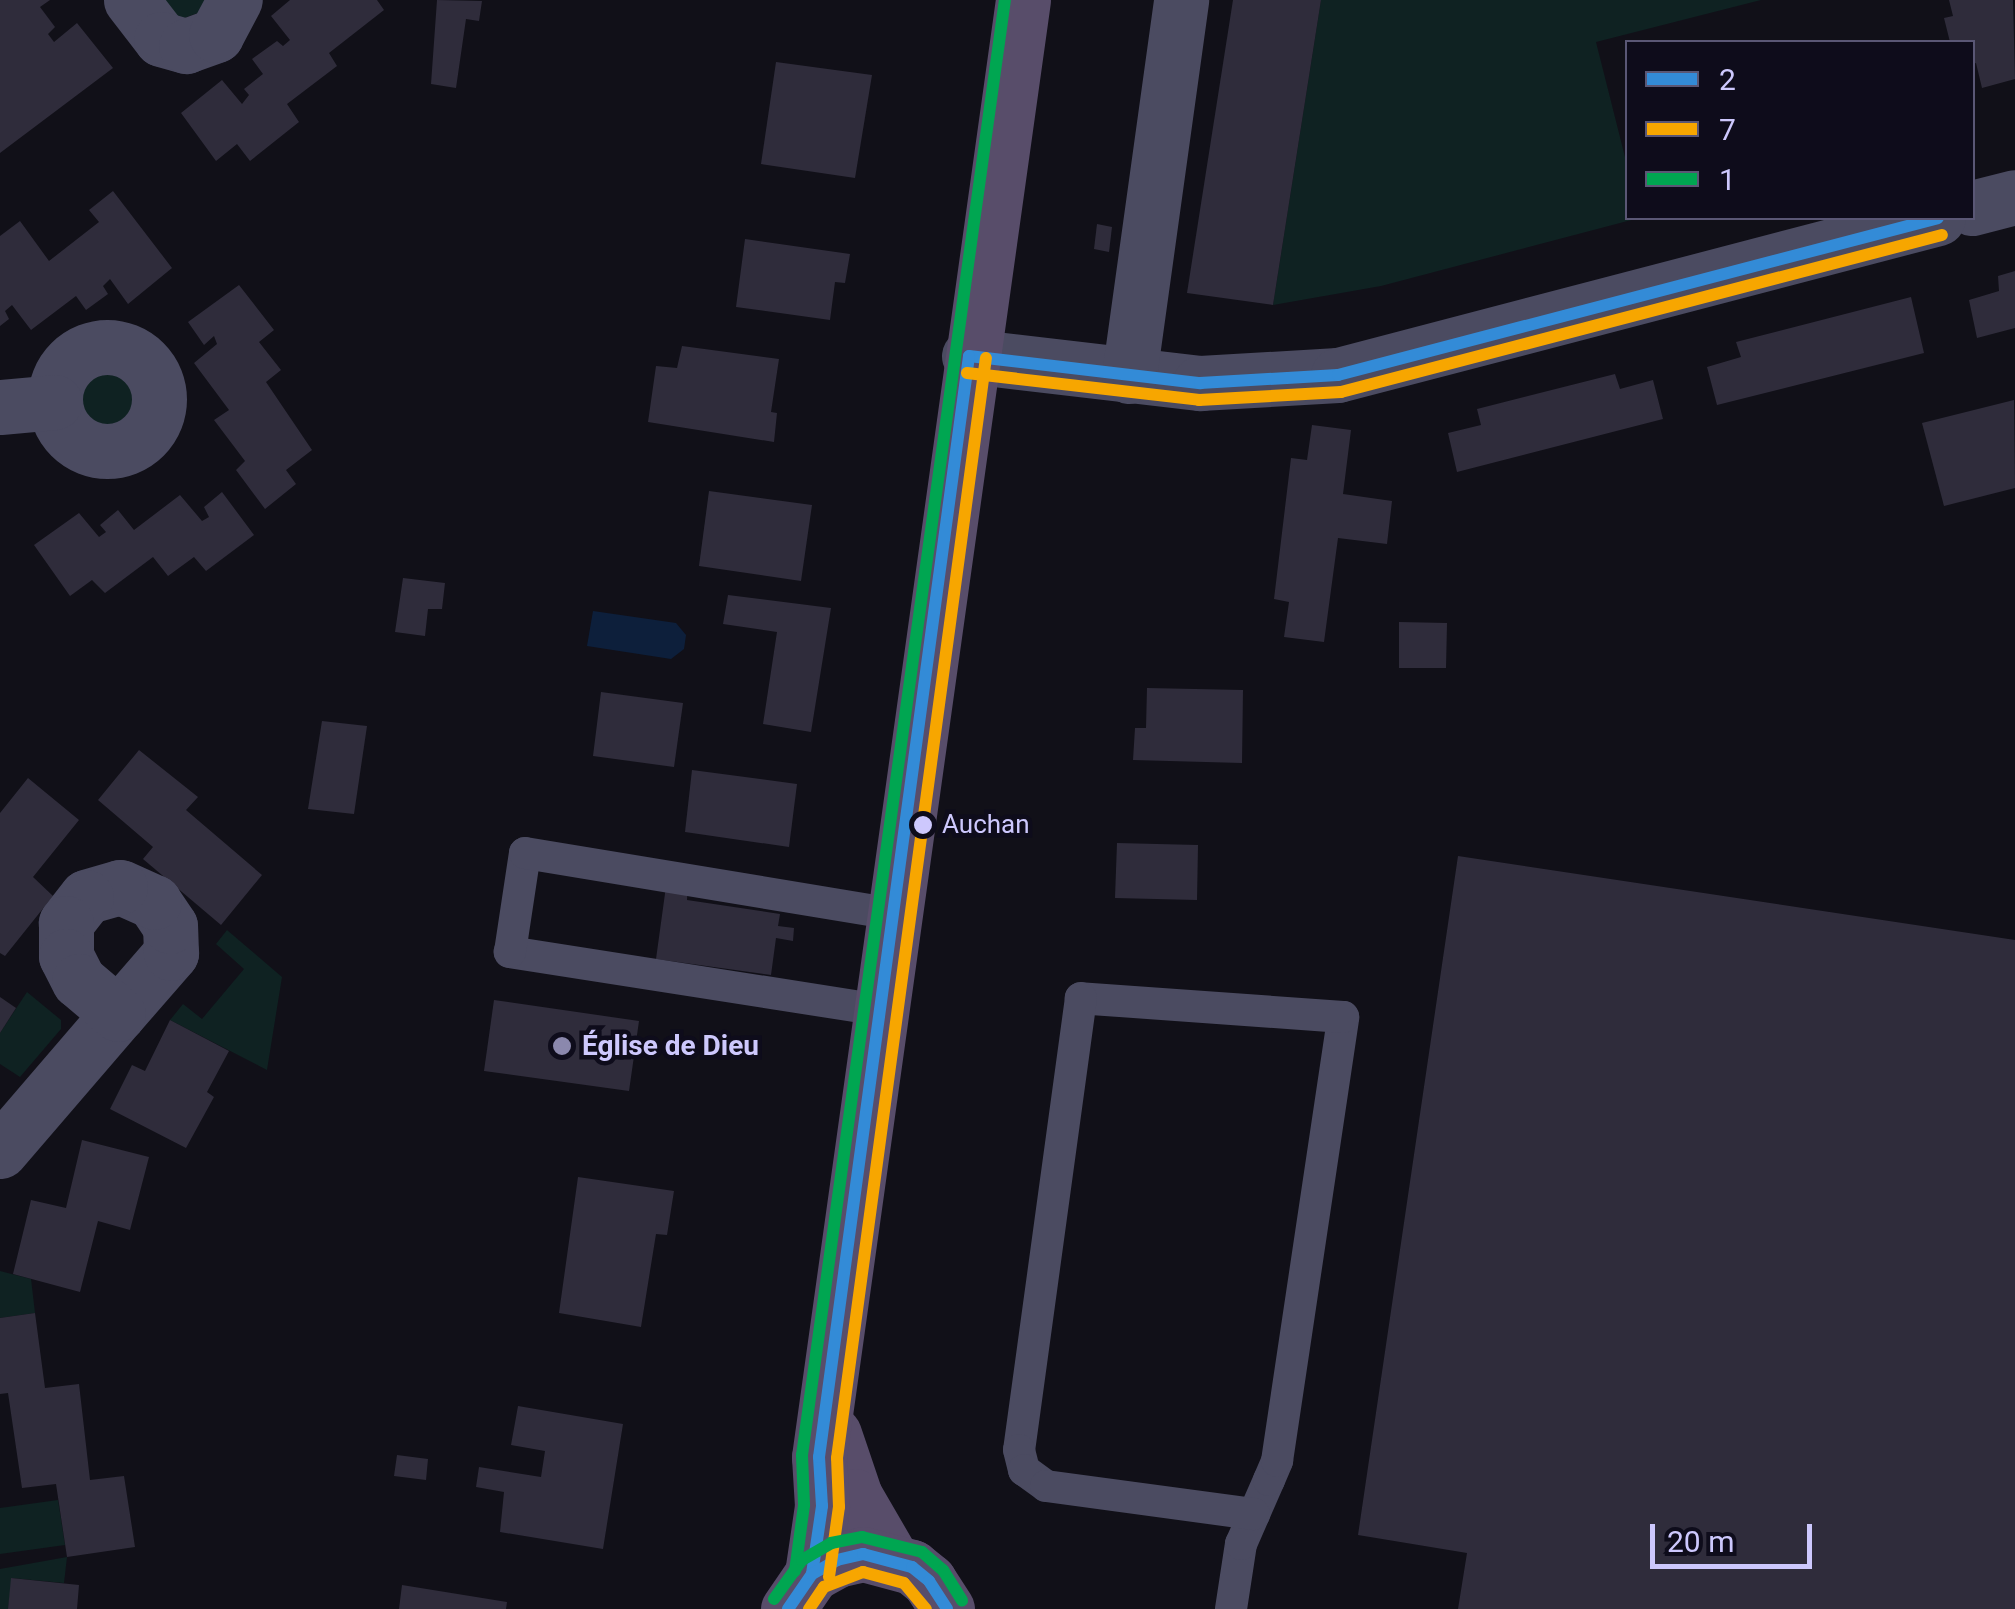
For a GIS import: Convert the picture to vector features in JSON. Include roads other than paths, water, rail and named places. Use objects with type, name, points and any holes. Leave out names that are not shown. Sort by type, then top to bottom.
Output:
[{"type":"main road","points":[[800,1591],[822,1506],[819,1456],[828,1413],[969,356],[1022,0]]},
{"type":"main road","points":[[828,1413],[855,1496],[891,1558]]},
{"type":"main road","points":[[800,1591],[837,1560],[864,1554],[891,1558],[930,1581],[947,1609]]},
{"type":"street","points":[[131,0],[162,39],[186,46],[216,35],[235,0]]},
{"type":"street","points":[[1128,376],[1181,0]]},
{"type":"street","points":[[1975,207],[2015,197]]},
{"type":"street","points":[[969,356],[1200,383],[1338,376],[1930,220]]},
{"type":"street","points":[[0,407],[55,402]]},
{"type":"street","points":[[0,1151],[118,1014]]},
{"type":"lane","points":[[880,1010],[510,952],[525,853],[892,914]]},
{"type":"lane","points":[[1231,1609],[1241,1544],[1277,1461],[1343,1017],[1081,998],[1019,1450],[1024,1470],[1046,1486],[1254,1514]]},
{"type":"water","points":[[593,611],[676,623],[686,635],[684,649],[671,659],[587,646]]},
{"type":"place","name":"Auchan","points":[[923,825]]},
{"type":"place","name":"Église de Dieu","points":[[562,1046]]}]
